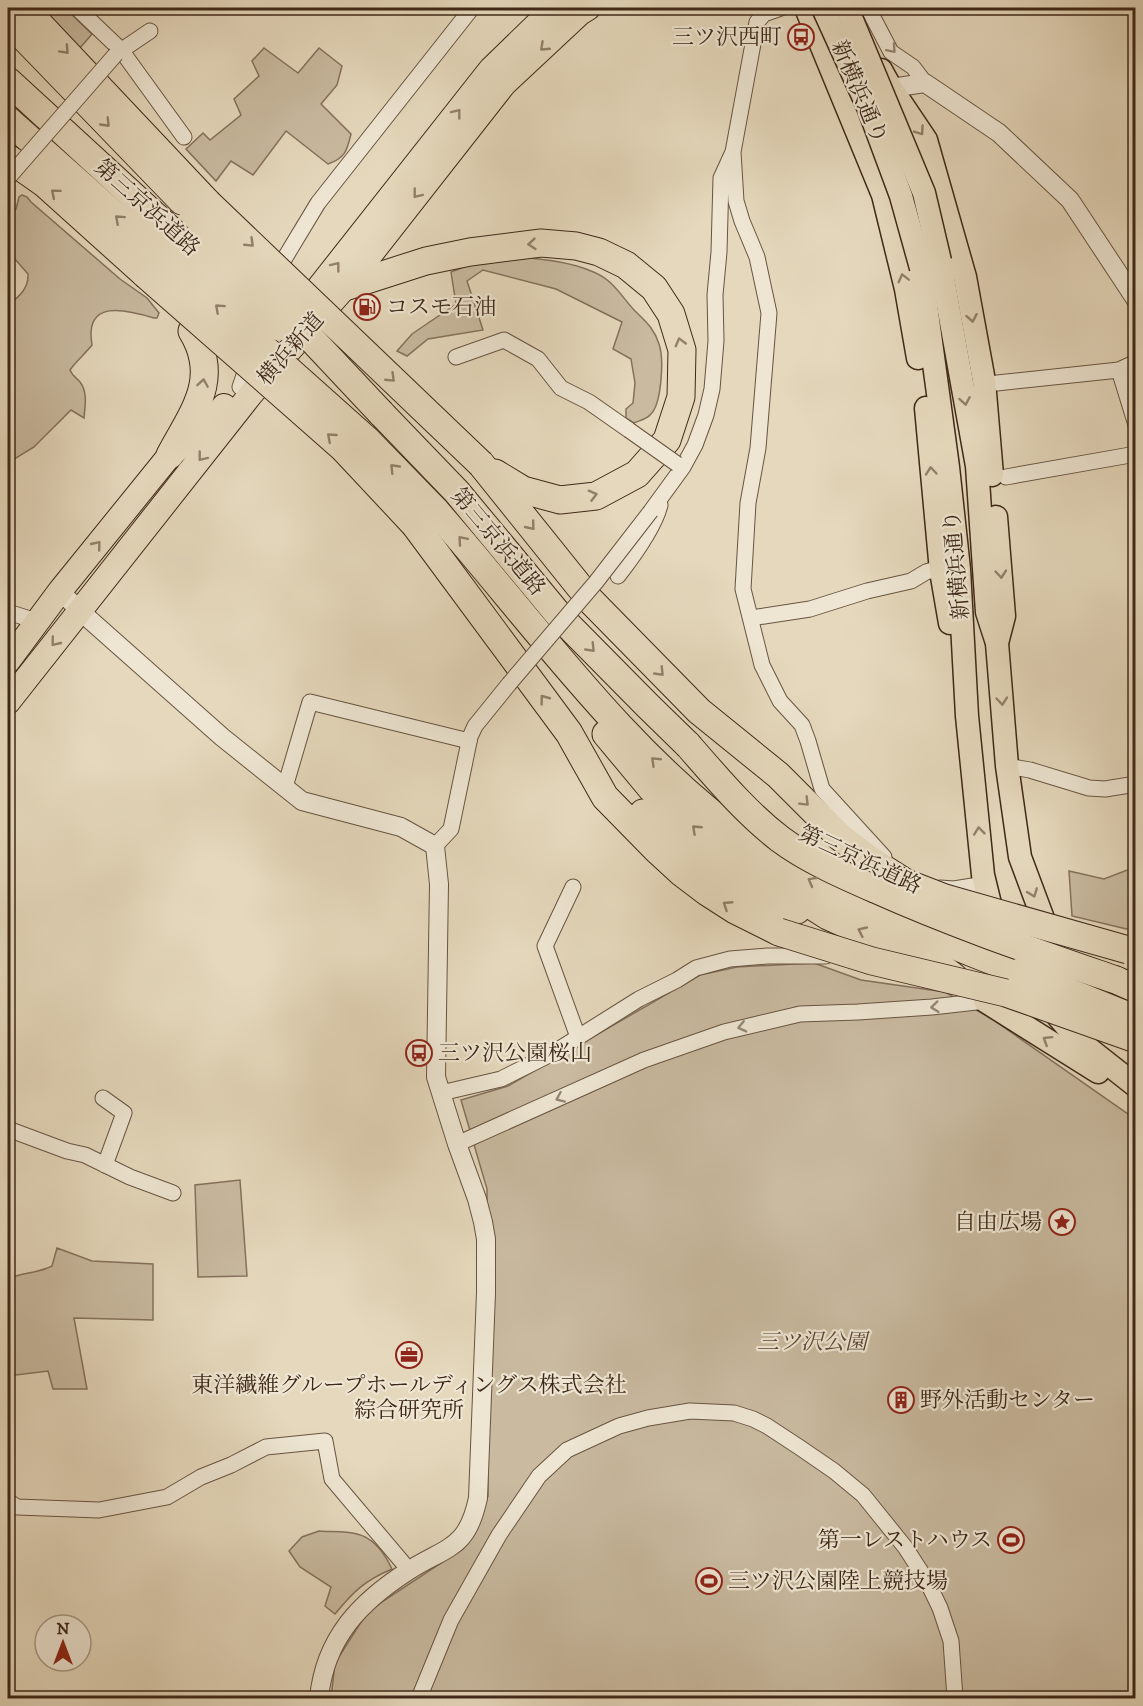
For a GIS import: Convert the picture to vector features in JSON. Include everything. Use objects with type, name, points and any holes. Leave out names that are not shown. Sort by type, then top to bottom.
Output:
[{"type":"highway","points":[[24,8],[381,413]]},
{"type":"highway","name":"横浜新道","points":[[8,661],[36,621],[170,455],[207,426],[240,387],[491,69],[554,8]]},
{"type":"highway","name":"横浜新道","points":[[8,702],[251,394],[345,287],[504,84],[588,8]]},
{"type":"highway","points":[[8,21],[201,208],[481,464],[591,601],[699,711],[778,775],[840,837],[870,860],[1009,946],[1070,968]]},
{"type":"highway","name":"第三京浜道路","points":[[8,81],[163,256],[272,322],[381,413],[457,492],[563,620],[688,745],[775,817],[839,855],[906,884],[1036,925],[1132,951]]},
{"type":"highway","name":"第三京浜道路","points":[[8,120],[366,439],[425,517],[526,617],[632,738],[714,815],[747,841],[784,865],[881,916],[1028,979],[1136,1019]]},
{"type":"highway","points":[[8,158],[45,184],[163,256]]},
{"type":"highway","points":[[345,287],[426,261],[470,252],[541,243],[576,246],[599,252],[626,266],[654,288],[671,314],[682,350],[681,397],[668,440],[636,474],[596,496],[560,500],[524,490],[481,464]]},
{"type":"highway","points":[[170,455],[199,401],[204,386],[203,356],[199,342],[192,331]]},
{"type":"highway","points":[[425,517],[569,733],[605,797],[657,850],[707,892],[735,910],[779,932],[872,961],[1006,993],[1136,1039]]},
{"type":"highway","points":[[526,617],[592,718],[651,788],[704,837],[828,916],[942,968],[985,1001]]},
{"type":"highway","points":[[569,733],[645,814],[702,864],[784,908],[828,916]]},
{"type":"highway","points":[[688,745],[749,813],[781,840],[833,871],[922,910],[1024,949],[1126,984]]},
{"type":"main road","points":[[806,8],[883,195],[906,289],[924,387],[940,568],[967,716]]},
{"type":"main road","name":"新横浜通り","points":[[823,8],[868,106],[930,264],[977,466],[987,612],[997,643],[1007,766],[1020,857],[1055,950],[1070,968],[1081,987],[1136,1045]]},
{"type":"main road","points":[[848,8],[891,88],[926,140],[965,278],[984,381],[1004,616],[997,643]]},
{"type":"main road","name":"新横浜通り","points":[[848,8],[924,193],[959,569],[967,716],[985,884],[991,908],[1028,979],[1051,1008],[1079,1041],[1135,1086]]},
{"type":"main road","points":[[985,1001],[1110,1079],[1135,1086]]},
{"type":"street","points":[[77,8],[119,52],[184,136]]},
{"type":"street","points":[[240,387],[283,261],[318,203],[472,8]]},
{"type":"street","points":[[781,8],[764,14],[757,22],[733,152],[736,201],[757,257],[769,313],[758,448],[748,503],[743,589],[762,665],[780,701],[802,725],[822,789],[914,888],[954,889],[985,884]]},
{"type":"street","points":[[868,8],[891,52],[913,67],[925,83],[999,133],[1070,200],[1136,300]]},
{"type":"street","points":[[8,178],[119,52],[150,31]]},
{"type":"street","points":[[847,106],[891,88],[925,83]]},
{"type":"street","points":[[319,1698],[326,1665],[351,1619],[373,1596],[409,1570],[444,1552],[459,1540],[470,1527],[478,1498],[486,1239],[477,1199],[436,1077],[439,884],[435,846],[451,829],[469,741],[475,726],[596,582],[662,496],[695,445],[706,415],[712,389],[716,341],[715,295],[721,178],[733,152]]},
{"type":"street","points":[[456,357],[504,340],[538,359],[561,387],[589,402],[680,466]]},
{"type":"street","points":[[997,383],[1119,370],[1136,362]]},
{"type":"street","points":[[1119,370],[1136,425]]},
{"type":"street","points":[[1006,477],[1136,454]]},
{"type":"street","points":[[618,576],[657,515],[662,496]]},
{"type":"street","points":[[751,618],[810,609],[867,591],[912,581],[926,572],[940,568]]},
{"type":"street","points":[[60,591],[222,737],[302,801],[401,827],[435,846]]},
{"type":"street","points":[[8,612],[36,621]]},
{"type":"street","points":[[285,787],[310,702],[469,741]]},
{"type":"street","points":[[1007,766],[1030,770],[1089,788],[1105,789],[1136,784]]},
{"type":"street","points":[[573,887],[545,946],[578,1037]]},
{"type":"street","points":[[441,1093],[501,1079],[553,1053],[639,999],[678,980],[696,968],[730,959],[811,954],[883,960],[918,968],[985,1001]]},
{"type":"street","points":[[457,1144],[644,1060],[724,1032],[800,1014],[879,1011],[985,1001],[1028,979],[1070,968]]},
{"type":"street","points":[[103,1098],[124,1113],[105,1165]]},
{"type":"street","points":[[8,1129],[67,1151],[85,1155],[130,1177],[173,1193]]},
{"type":"street","points":[[419,1698],[451,1620],[499,1535],[539,1476],[567,1450],[619,1426],[648,1418],[690,1412],[734,1413],[753,1419],[834,1471],[863,1495],[905,1547],[927,1581],[940,1608],[951,1641],[956,1698]]},
{"type":"street","points":[[8,1501],[17,1507],[99,1510],[167,1497],[201,1477],[266,1448],[325,1441],[332,1479],[409,1570]]},
{"type":"green space","points":[[42,8],[65,8],[92,34],[80,48]]},
{"type":"green space","points":[[264,48],[298,73],[319,48],[342,66],[337,85],[321,104],[351,134],[348,145],[342,156],[328,164],[286,131],[253,175],[231,161],[216,181],[186,149],[203,133],[210,140],[241,115],[234,99],[259,76],[252,61]]},
{"type":"green space","points":[[22,195],[120,279],[147,298],[159,313],[157,318],[120,310],[100,314],[94,320],[91,330],[92,345],[70,370],[83,386],[84,418],[71,410],[34,447],[8,463],[8,305],[23,292],[28,274],[8,251],[8,216],[16,209],[19,197]]},
{"type":"green space","points":[[514,256],[563,263],[599,274],[616,288],[649,326],[659,344],[662,370],[657,402],[649,416],[634,423],[626,418],[626,409],[633,403],[635,383],[631,359],[613,349],[622,322],[556,289],[483,270],[467,281],[483,330],[428,339],[407,356],[397,351],[412,334],[456,304],[451,272],[485,259]]},
{"type":"green space","points":[[1135,867],[1135,931],[1072,916],[1069,871],[1104,879]]},
{"type":"green space","name":"三ツ沢公園","points":[[814,963],[861,980],[945,992],[992,1019],[1135,1119],[1135,1698],[331,1698],[335,1663],[368,1611],[464,1548],[488,1496],[487,1189],[461,1100],[508,1086],[700,975],[737,967]]},
{"type":"green space","points":[[240,1180],[247,1276],[198,1277],[195,1185]]},
{"type":"green space","points":[[57,1248],[92,1261],[153,1264],[153,1320],[74,1318],[87,1389],[53,1389],[48,1371],[8,1376],[8,1279],[52,1266]]},
{"type":"green space","points":[[319,1531],[348,1532],[369,1539],[378,1547],[392,1569],[360,1587],[335,1614],[325,1606],[331,1587],[300,1567],[289,1551],[302,1537]]},
{"type":"place","name":"三ツ沢西町","points":[[801,37]]},
{"type":"place","name":"コスモ石油","points":[[367,307]]},
{"type":"place","name":"三ツ沢公園桜山","points":[[419,1053]]},
{"type":"place","name":"自由広場","points":[[1062,1222]]},
{"type":"place","name":"東洋繊維グループホールディングス株式会社 綜合研究所","points":[[409,1355]]},
{"type":"place","name":"野外活動センター","points":[[901,1400]]},
{"type":"place","name":"第一レストハウス","points":[[1011,1540]]},
{"type":"place","name":"三ツ沢公園陸上競技場","points":[[709,1581]]}]
